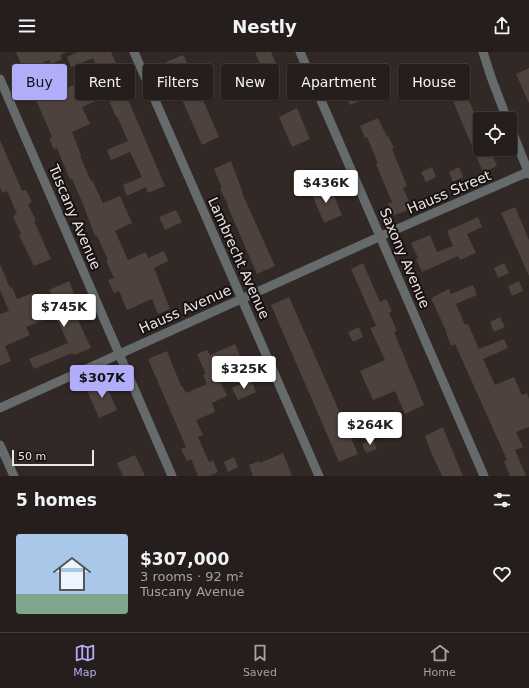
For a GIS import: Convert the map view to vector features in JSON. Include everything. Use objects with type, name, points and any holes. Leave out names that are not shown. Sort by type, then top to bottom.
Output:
[{"type":"street","name":"Lambrecht Avenue","points":[[134,52],[319,476]]},
{"type":"street","name":"Saxony Avenue","points":[[300,52],[484,476]]},
{"type":"street","points":[[482,52],[504,112]]},
{"type":"street","name":"Tuscany Avenue","points":[[0,79],[172,476]]},
{"type":"street","points":[[517,143],[529,173]]},
{"type":"street","name":"Hauss Street","points":[[381,236],[529,173]]},
{"type":"street","name":"Hauss Avenue","points":[[0,408],[381,236]]},
{"type":"street","points":[[0,444],[14,476]]},
{"type":"building","points":[[16,52],[67,52],[60,55],[62,59],[51,64],[49,60],[40,64],[21,64]]},
{"type":"building","points":[[78,52],[111,52],[116,64],[96,64],[93,58],[75,64],[71,67],[67,57]]},
{"type":"building","points":[[255,52],[271,52],[277,64],[260,64]]},
{"type":"building","points":[[183,55],[188,64],[167,64],[166,62]]},
{"type":"building","points":[[529,68],[529,103],[516,74]]},
{"type":"building","points":[[73,85],[75,89],[75,100],[98,100],[82,107],[90,124],[72,132],[81,155],[80,156],[103,203],[120,196],[132,223],[115,231],[128,260],[146,252],[148,258],[164,251],[168,261],[154,268],[170,309],[158,314],[152,299],[127,310],[119,291],[114,293],[108,280],[114,278],[106,261],[108,260],[97,236],[95,236],[83,204],[72,179],[70,180],[57,148],[54,149],[49,139],[52,137],[36,100],[67,100],[67,88]]},
{"type":"building","points":[[109,100],[128,100],[165,186],[148,193],[146,187],[127,196],[123,185],[142,177],[130,152],[111,160],[107,150],[128,141],[117,116],[116,117]]},
{"type":"building","points":[[182,100],[203,100],[219,137],[202,145]]},
{"type":"building","points":[[348,100],[361,100],[350,105]]},
{"type":"building","points":[[453,100],[469,100],[474,112],[473,148]]},
{"type":"building","points":[[297,108],[310,139],[292,147],[279,117]]},
{"type":"building","points":[[378,118],[394,148],[392,149],[407,186],[403,188],[412,208],[393,216],[388,204],[392,202],[376,164],[378,163],[367,137],[365,138],[360,126]]},
{"type":"building","points":[[0,140],[22,191],[26,190],[32,202],[28,204],[51,259],[34,266],[19,235],[21,234],[13,216],[17,214],[7,191],[2,193],[0,187]]},
{"type":"building","points":[[476,156],[493,156],[497,166],[483,172]]},
{"type":"building","points":[[231,161],[242,193],[275,266],[257,274],[220,189],[222,188],[214,169]]},
{"type":"building","points":[[432,167],[436,177],[426,182],[421,172]]},
{"type":"building","points":[[459,167],[463,177],[453,182],[449,172]]},
{"type":"building","points":[[329,184],[342,215],[324,223],[311,192]]},
{"type":"building","points":[[515,207],[529,240],[529,276],[501,213]]},
{"type":"building","points":[[176,210],[182,222],[165,230],[159,217]]},
{"type":"building","points":[[478,217],[482,227],[467,234],[476,253],[460,260],[458,256],[422,272],[416,259],[418,258],[411,243],[430,235],[437,252],[453,246],[447,231]]},
{"type":"building","points":[[363,263],[380,302],[386,299],[392,311],[389,313],[397,331],[394,332],[424,405],[405,414],[395,391],[373,400],[360,371],[385,360],[370,328],[376,326],[351,269]]},
{"type":"building","points":[[504,263],[509,273],[498,278],[494,268]]},
{"type":"building","points":[[0,264],[10,288],[12,287],[17,299],[32,293],[44,320],[26,327],[30,335],[5,346],[11,361],[0,366],[0,314],[9,311],[0,290]]},
{"type":"building","points":[[69,281],[74,293],[67,296],[91,348],[74,355],[72,353],[34,369],[29,359],[68,343],[52,309],[57,307],[49,290]]},
{"type":"building","points":[[519,281],[523,291],[512,296],[508,286]]},
{"type":"building","points":[[473,285],[477,295],[456,304],[465,325],[468,324],[479,349],[504,339],[508,348],[483,359],[495,385],[514,377],[522,395],[527,393],[529,399],[529,427],[516,432],[523,447],[515,450],[526,476],[510,476],[504,461],[507,460],[455,344],[451,346],[447,333],[431,298],[449,289],[451,294]]},
{"type":"building","points":[[289,297],[358,454],[339,462],[271,305]]},
{"type":"building","points":[[500,317],[505,327],[494,332],[490,322]]},
{"type":"building","points":[[359,327],[363,337],[353,342],[348,332]]},
{"type":"building","points":[[235,344],[240,356],[214,368],[227,396],[212,403],[215,412],[196,420],[203,435],[198,437],[209,462],[213,460],[218,472],[210,476],[198,476],[191,459],[187,461],[181,449],[186,447],[148,359],[167,351],[181,386],[186,393],[207,384],[203,375],[206,374],[197,354],[207,350],[210,355]]},
{"type":"building","points":[[251,379],[256,392],[238,400],[232,388]]},
{"type":"building","points":[[104,380],[117,410],[99,418],[86,388]]},
{"type":"building","points":[[443,427],[463,476],[442,476],[430,450],[425,436]]},
{"type":"building","points":[[373,439],[377,449],[366,453],[362,444]]},
{"type":"building","points":[[283,453],[292,476],[253,476],[249,465],[259,461],[260,463]]},
{"type":"building","points":[[135,455],[145,476],[123,476],[117,463]]},
{"type":"building","points":[[234,457],[238,467],[228,472],[224,462]]}]
